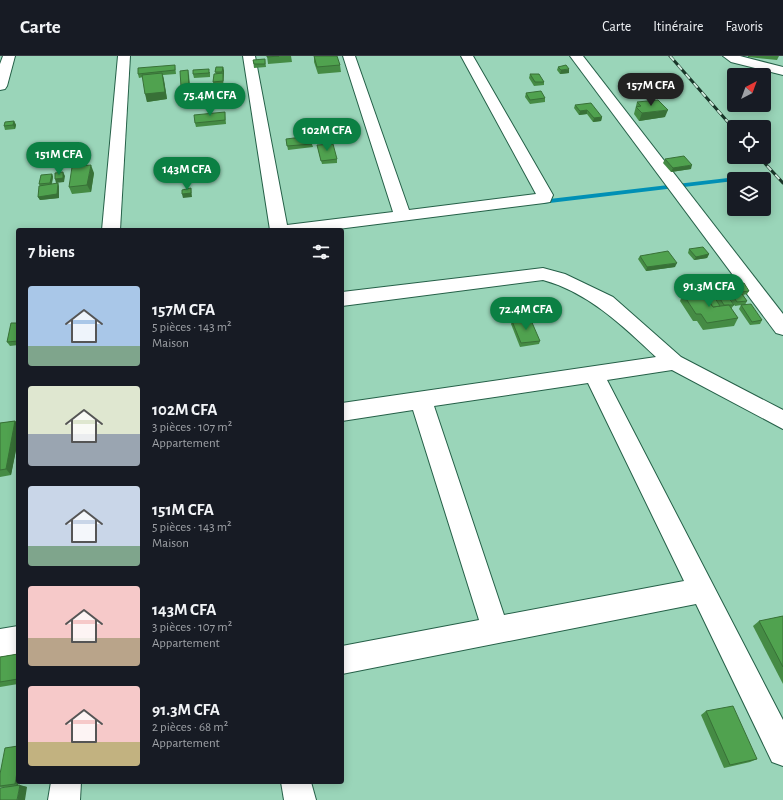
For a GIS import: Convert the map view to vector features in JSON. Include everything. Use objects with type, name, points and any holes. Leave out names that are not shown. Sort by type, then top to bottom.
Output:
[{"type":"street","points":[[111,228],[124,56]]},
{"type":"street","points":[[249,56],[279,228]]},
{"type":"street","points":[[349,56],[403,216]]},
{"type":"street","points":[[304,228],[544,198],[545,196],[468,56]]},
{"type":"street","points":[[576,56],[783,328]]},
{"type":"street","points":[[729,56],[783,71]]},
{"type":"street","points":[[0,86],[9,57]]},
{"type":"street","points":[[344,299],[543,274],[559,278],[606,302],[624,316],[674,362],[783,420]]},
{"type":"street","points":[[344,412],[674,362]]},
{"type":"street","points":[[594,374],[783,751]]},
{"type":"street","points":[[421,400],[496,630]]},
{"type":"street","points":[[344,660],[702,590]]},
{"type":"street","points":[[0,643],[16,640]]},
{"type":"street","points":[[64,800],[66,784]]},
{"type":"street","points":[[296,784],[300,800]]},
{"type":"building","points":[[314,56],[337,56],[340,65],[317,67]]},
{"type":"building","points":[[265,59],[265,64],[254,64],[253,60]]},
{"type":"building","points":[[175,65],[175,70],[138,74],[138,68]]},
{"type":"building","points":[[566,65],[569,69],[561,70],[558,67]]},
{"type":"building","points":[[216,67],[223,67],[222,72],[215,72]]},
{"type":"building","points":[[209,69],[209,73],[193,74],[193,70]]},
{"type":"building","points":[[188,70],[189,86],[181,87],[180,71]]},
{"type":"building","points":[[162,73],[165,92],[145,94],[142,75]]},
{"type":"building","points":[[223,73],[223,81],[213,82],[214,74]]},
{"type":"building","points":[[530,74],[539,74],[544,82],[535,82]]},
{"type":"building","points":[[199,87],[199,95],[183,97],[182,89]]},
{"type":"building","points":[[541,91],[545,98],[530,100],[526,93]]},
{"type":"building","points":[[658,100],[668,110],[642,113],[636,107],[641,106],[637,102]]},
{"type":"building","points":[[591,103],[602,117],[594,118],[587,110],[580,111],[575,105]]},
{"type":"building","points":[[225,112],[225,120],[195,123],[194,115]]},
{"type":"building","points":[[14,121],[13,125],[4,126],[5,122]]},
{"type":"building","points":[[310,136],[312,144],[287,146],[286,139]]},
{"type":"building","points":[[333,144],[337,159],[321,161],[317,145]]},
{"type":"building","points":[[684,156],[692,165],[673,168],[665,159]]},
{"type":"building","points":[[91,165],[87,185],[69,187],[72,167]]},
{"type":"building","points":[[63,172],[63,178],[55,179],[55,173]]},
{"type":"building","points":[[52,174],[50,183],[39,184],[41,175]]},
{"type":"building","points":[[58,183],[57,194],[38,197],[39,186]]},
{"type":"building","points":[[191,188],[191,193],[182,194],[182,190]]},
{"type":"building","points":[[703,247],[709,254],[696,257],[689,249]]},
{"type":"building","points":[[668,251],[677,263],[647,267],[640,256]]},
{"type":"building","points":[[744,283],[749,291],[742,292],[737,284]]},
{"type":"building","points":[[735,285],[740,292],[726,294],[734,305],[724,305],[713,288]]},
{"type":"building","points":[[708,287],[711,293],[704,293],[702,291],[694,292],[692,288]]},
{"type":"building","points":[[702,291],[713,307],[729,305],[738,318],[707,323],[701,314],[696,314],[683,294]]},
{"type":"building","points":[[742,294],[747,301],[737,302],[732,295]]},
{"type":"building","points":[[705,295],[713,295],[720,306],[713,307]]},
{"type":"building","points":[[751,304],[762,320],[752,322],[741,305]]},
{"type":"building","points":[[530,318],[540,341],[521,343],[512,321]]},
{"type":"building","points":[[11,323],[16,323],[16,341],[7,342]]},
{"type":"building","points":[[15,421],[6,469],[0,470],[0,423]]},
{"type":"building","points":[[783,616],[783,667],[759,621]]},
{"type":"building","points":[[16,654],[16,679],[0,682],[0,657]]},
{"type":"building","points":[[733,706],[757,759],[730,765],[706,711]]},
{"type":"building","points":[[16,746],[16,778],[15,784],[0,786],[0,774],[5,748]]},
{"type":"building","points":[[20,785],[17,800],[0,800],[0,788]]},
{"type":"waterway","points":[[541,202],[727,180]]},
{"type":"railway","points":[[670,56],[727,121]]},
{"type":"railway","points":[[765,164],[783,183]]}]
